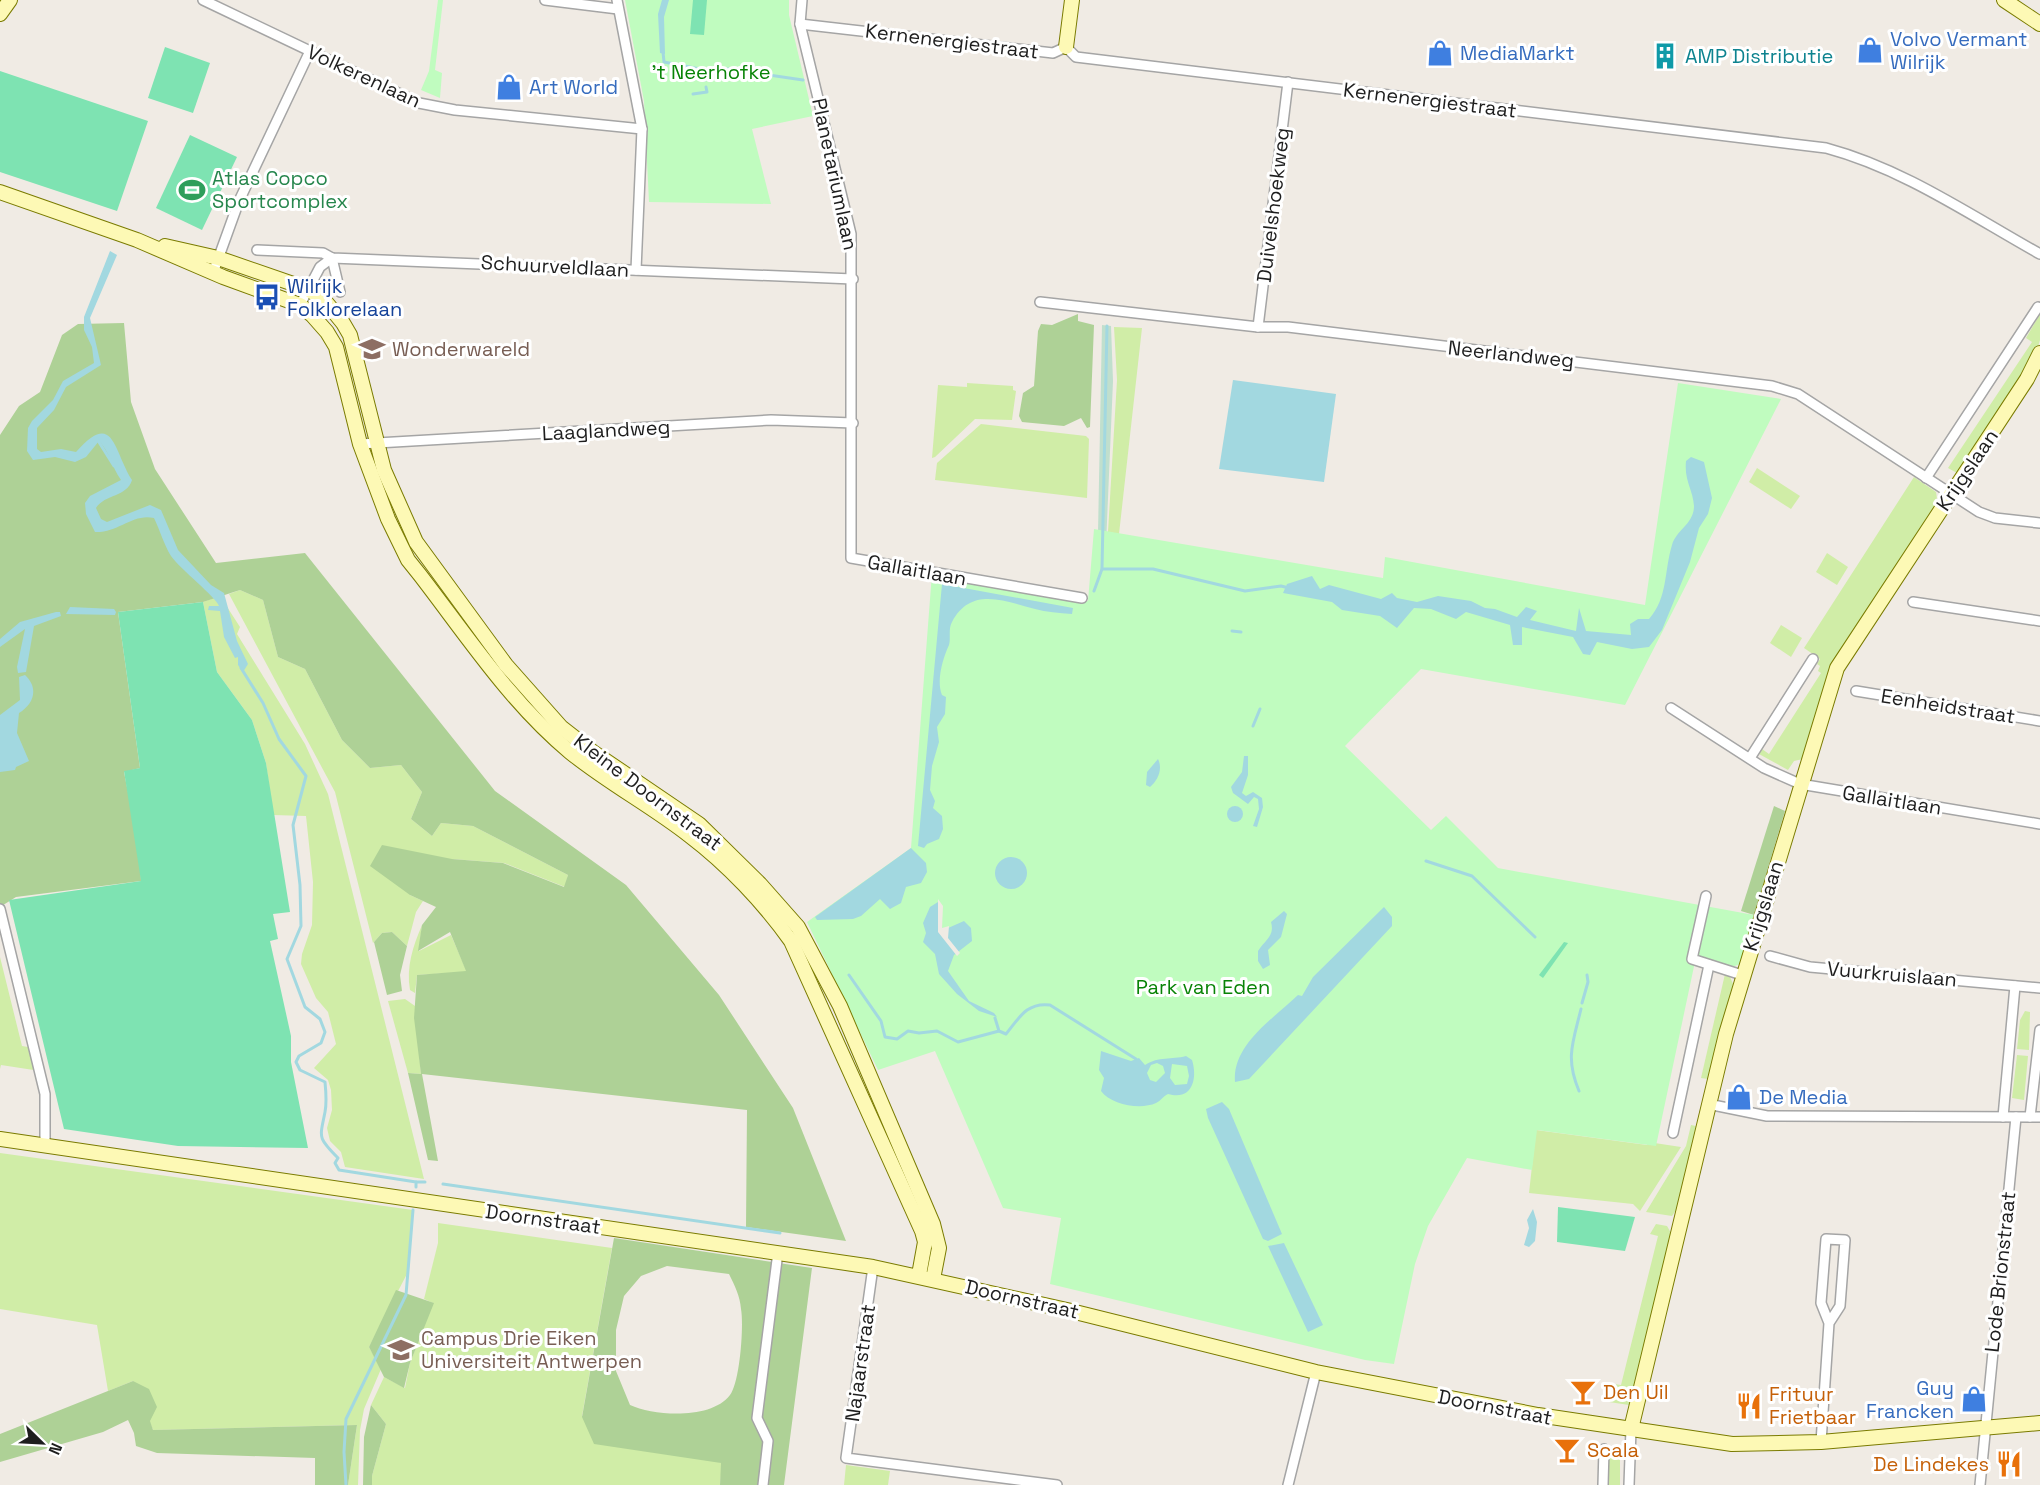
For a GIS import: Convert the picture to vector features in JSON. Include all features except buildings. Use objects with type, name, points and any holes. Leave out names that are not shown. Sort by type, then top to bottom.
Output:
[{"type":"street","points":[[0,14],[10,0]]},
{"type":"street","name":"Volkerenlaan","points":[[203,0],[412,101],[429,106],[642,129]]},
{"type":"street","points":[[545,0],[618,4],[642,129],[636,270]]},
{"type":"street","name":"Planetariumlaan","points":[[802,0],[800,24],[851,234],[853,423]]},
{"type":"street","points":[[1066,47],[1072,0]]},
{"type":"street","points":[[2004,0],[2040,24]]},
{"type":"street","name":"Kernenergiestraat","points":[[800,24],[1053,53],[1066,47],[1076,57],[1827,148],[1866,159],[1904,177],[2040,254]]},
{"type":"street","points":[[213,273],[239,201],[310,51]]},
{"type":"street","name":"Duivelshoekweg","points":[[1258,327],[1288,82]]},
{"type":"street","name":"Kleine Doornstraat","points":[[0,192],[137,240],[213,273],[300,305],[327,332],[336,347],[360,444],[384,489],[416,542],[535,699],[561,727],[593,752],[699,824],[760,884],[798,927],[840,1006],[933,1224],[939,1248],[926,1277]]},
{"type":"street","name":"Kleine Doornstraat","points":[[137,240],[218,258],[308,289],[325,301],[350,335],[384,489]]},
{"type":"street","name":"Schuurveldlaan","points":[[257,250],[323,253],[332,258],[853,279]]},
{"type":"street","points":[[300,305],[320,267],[332,258],[340,292]]},
{"type":"street","name":"Neerlandweg","points":[[1041,302],[1258,327],[1288,327],[1772,386],[1798,394],[1988,516],[2040,523]]},
{"type":"street","name":"Krijgslaan","points":[[1926,478],[2038,307]]},
{"type":"street","name":"Krijgslaan","points":[[1629,1485],[1631,1430],[1708,1104],[1742,975],[1837,668],[2027,379],[2040,353]]},
{"type":"street","name":"Krijgslaan","points":[[2027,379],[2040,364]]},
{"type":"street","name":"Laaglandweg","points":[[360,444],[375,445],[771,420],[853,423]]},
{"type":"street","name":"Gallaitlaan","points":[[853,423],[851,558],[1082,598]]},
{"type":"street","points":[[1913,602],[2040,621]]},
{"type":"street","points":[[1750,758],[1813,659]]},
{"type":"street","name":"Eenheidstraat","points":[[1856,691],[2040,721]]},
{"type":"street","name":"Gallaitlaan","points":[[1671,708],[1750,758],[1800,784],[2040,824]]},
{"type":"street","points":[[1706,896],[1692,959],[1742,975]]},
{"type":"street","points":[[0,909],[45,1094],[45,1145]]},
{"type":"street","name":"Vuurkruislaan","points":[[1770,956],[1810,967],[2040,988]]},
{"type":"street","points":[[1673,1133],[1709,965]]},
{"type":"street","points":[[2002,1117],[2015,986]]},
{"type":"street","points":[[1708,1104],[1767,1116],[2035,1117],[2040,1030]]},
{"type":"street","name":"Lode Brionstraat","points":[[1980,1485],[2016,1117]]},
{"type":"street","name":"Doornstraat","points":[[0,1139],[873,1267],[926,1277],[1316,1372],[1538,1415],[1631,1430],[1732,1444],[1821,1442],[2040,1424]]},
{"type":"street","points":[[1821,1442],[1829,1323],[1821,1303],[1826,1239],[1845,1240],[1840,1306],[1829,1323]]},
{"type":"street","points":[[763,1485],[768,1441],[757,1418],[778,1252]]},
{"type":"street","name":"Najaarstraat","points":[[873,1267],[846,1458],[1057,1485]]},
{"type":"street","points":[[1288,1485],[1316,1372]]},
{"type":"street","points":[[1603,1485],[1604,1449]]},
{"type":"green space","points":[[438,0],[443,0],[435,70],[442,73],[440,98],[421,90],[429,71]]},
{"type":"green space","name":"'t Neerhofke","points":[[625,0],[789,0],[789,15],[813,116],[752,129],[771,204],[649,202],[644,101]]},
{"type":"green space","points":[[693,0],[707,0],[704,35],[690,34]]},
{"type":"green space","points":[[165,47],[210,63],[193,113],[148,98]]},
{"type":"green space","points":[[0,71],[148,121],[117,211],[0,172]]},
{"type":"green space","name":"Atlas Copco Sportcomplex","points":[[190,135],[237,157],[202,230],[156,208]]},
{"type":"green space","points":[[1078,314],[1078,321],[1094,325],[1090,427],[1087,428],[1081,418],[1064,426],[1022,422],[1019,416],[1023,393],[1034,386],[1038,331],[1041,324],[1052,325]]},
{"type":"green space","points":[[2040,314],[2040,340],[2036,354],[1957,473],[1948,468],[2032,342],[2026,338]]},
{"type":"green space","points":[[124,323],[131,402],[155,469],[216,563],[305,553],[495,791],[626,885],[719,995],[793,1108],[846,1241],[746,1227],[747,1110],[422,1074],[438,1161],[428,1160],[408,1073],[421,1074],[414,1018],[417,975],[466,971],[450,932],[418,951],[422,925],[436,907],[410,895],[370,866],[382,845],[452,859],[503,863],[564,887],[568,875],[473,826],[441,823],[432,836],[411,819],[422,792],[401,765],[370,768],[342,740],[305,669],[278,657],[263,600],[240,590],[203,602],[118,612],[140,768],[124,772],[140,854],[141,881],[16,897],[0,907],[0,435],[19,406],[40,392],[62,335],[78,324]]},
{"type":"green space","points":[[1102,325],[1111,326],[1113,381],[1106,545],[1098,533]]},
{"type":"green space","points":[[1114,327],[1142,328],[1119,534],[1108,532],[1117,380]]},
{"type":"green space","points":[[967,383],[1013,386],[1013,390],[1016,391],[1012,420],[975,419],[932,458],[938,385],[967,387]]},
{"type":"green space","name":"Park van Eden","points":[[1678,383],[1781,399],[1625,705],[1421,669],[1345,746],[1431,830],[1446,816],[1498,868],[1754,915],[1740,964],[1732,967],[1696,957],[1656,1146],[1537,1130],[1532,1170],[1467,1158],[1428,1226],[1415,1264],[1394,1364],[1365,1360],[1050,1284],[1061,1218],[1003,1208],[935,1051],[878,1070],[807,922],[911,848],[932,573],[1088,601],[1094,529],[1383,578],[1385,557],[1645,605]]},
{"type":"green space","points":[[981,424],[1086,436],[1089,439],[1087,498],[935,480],[937,463]]},
{"type":"green space","points":[[1757,468],[1800,496],[1791,509],[1749,482]]},
{"type":"green space","points":[[1914,477],[1936,492],[1938,506],[1832,666],[1803,759],[1794,761],[1788,770],[1759,754],[1762,749],[1769,754],[1821,673],[1818,671],[1820,666],[1817,664],[1820,659],[1804,648]]},
{"type":"green space","points":[[1827,553],[1848,567],[1837,585],[1816,572]]},
{"type":"green space","points":[[240,590],[263,600],[278,657],[305,669],[342,740],[370,768],[401,765],[422,792],[411,819],[432,836],[441,823],[473,826],[568,875],[565,887],[504,863],[452,859],[410,895],[423,901],[416,912],[407,946],[392,932],[382,933],[373,943],[335,792],[229,594]]},
{"type":"green space","points":[[220,596],[240,627],[237,634],[305,744],[328,794],[424,1179],[345,1167],[341,1152],[330,1141],[327,1128],[332,1110],[331,1090],[328,1080],[314,1068],[336,1044],[328,1012],[316,998],[301,964],[312,925],[313,882],[306,816],[273,815],[266,763],[252,720],[217,672],[203,602]]},
{"type":"green space","points":[[203,602],[217,672],[252,720],[266,763],[290,912],[273,914],[278,939],[270,941],[291,1036],[291,1062],[308,1148],[178,1146],[64,1129],[9,900],[141,881],[124,771],[140,768],[118,612]]},
{"type":"green space","points":[[1781,625],[1802,638],[1791,657],[1770,643]]},
{"type":"green space","points":[[1774,806],[1785,811],[1754,915],[1741,911]]},
{"type":"green space","points":[[422,925],[419,951],[451,935],[467,972],[417,975],[415,993],[410,990],[410,965]]},
{"type":"green space","points":[[392,932],[407,946],[400,975],[402,991],[387,995],[374,942],[382,933]]},
{"type":"green space","points":[[1564,942],[1568,943],[1543,978],[1539,975]]},
{"type":"green space","points":[[0,957],[22,1046],[34,1048],[40,1071],[1,1065],[0,1069]]},
{"type":"green space","points":[[1725,974],[1730,977],[1733,984],[1708,1079],[1701,1078]]},
{"type":"green space","points":[[405,999],[415,1006],[421,1074],[408,1073],[388,1001]]},
{"type":"green space","points":[[2025,1011],[2030,1012],[2029,1050],[2017,1049],[2020,1020]]},
{"type":"green space","points":[[2017,1055],[2028,1056],[2024,1100],[2012,1098]]},
{"type":"green space","points":[[1691,1125],[1696,1126],[1676,1210],[1672,1216],[1646,1212],[1686,1146]]},
{"type":"green space","points":[[1536,1130],[1647,1145],[1648,1142],[1681,1147],[1640,1211],[1633,1204],[1529,1193]]},
{"type":"green space","points":[[0,1153],[413,1210],[409,1270],[369,1347],[381,1369],[364,1409],[360,1430],[358,1485],[348,1485],[357,1425],[153,1430],[133,1381],[108,1391],[97,1325],[0,1309]]},
{"type":"green space","points":[[1558,1207],[1635,1217],[1625,1251],[1557,1242]]},
{"type":"green space","points":[[438,1223],[612,1248],[582,1416],[722,1463],[720,1485],[372,1485],[372,1476],[386,1424],[371,1405],[384,1377],[405,1388],[410,1363],[433,1303],[424,1299],[438,1243]]},
{"type":"green space","points":[[1656,1224],[1667,1226],[1671,1233],[1629,1405],[1609,1402],[1614,1384],[1621,1385],[1658,1236],[1650,1234]]},
{"type":"green space","points":[[614,1238],[812,1268],[784,1485],[720,1485],[721,1463],[594,1444],[582,1417]],"holes":[[[667,1266],[729,1274],[740,1300],[742,1317],[739,1366],[730,1395],[710,1409],[682,1414],[653,1412],[630,1405],[616,1371],[616,1330],[624,1296],[641,1276]]]},
{"type":"green space","points":[[396,1290],[434,1303],[410,1363],[404,1388],[384,1377],[369,1347]]},
{"type":"green space","points":[[133,1381],[149,1389],[157,1407],[150,1421],[153,1430],[357,1425],[348,1485],[315,1485],[315,1458],[157,1453],[136,1446],[134,1433],[128,1420],[103,1432],[0,1462],[0,1434]]},
{"type":"green space","points":[[371,1405],[386,1424],[372,1476],[372,1485],[363,1485],[364,1437]]},
{"type":"green space","points":[[1609,1452],[1620,1454],[1620,1485],[1609,1485]]},
{"type":"green space","points":[[846,1465],[890,1471],[888,1485],[844,1485]]},
{"type":"water","points":[[662,0],[669,0],[664,17],[665,54],[660,53],[658,14]]},
{"type":"water","points":[[110,251],[117,255],[90,318],[101,365],[66,387],[54,410],[37,428],[37,449],[41,452],[61,449],[76,452],[98,434],[105,434],[111,439],[132,480],[126,490],[100,503],[96,508],[101,519],[107,522],[150,505],[161,510],[178,550],[211,585],[224,593],[237,641],[248,664],[243,672],[238,665],[238,657],[235,658],[224,637],[220,611],[208,610],[209,606],[219,606],[212,596],[171,556],[154,518],[139,518],[111,530],[95,532],[86,514],[85,503],[90,496],[121,480],[99,441],[86,457],[75,462],[55,457],[33,460],[27,451],[28,428],[32,421],[53,400],[63,381],[94,363],[92,347],[84,330],[84,317]]},
{"type":"water","points":[[1233,380],[1336,394],[1324,482],[1219,469]]},
{"type":"water","points":[[1691,457],[1704,462],[1712,498],[1708,514],[1699,528],[1690,562],[1662,630],[1649,647],[1632,649],[1597,642],[1590,655],[1583,654],[1573,637],[1522,627],[1522,645],[1513,645],[1510,625],[1466,612],[1456,619],[1431,609],[1414,608],[1397,628],[1380,616],[1342,610],[1332,602],[1283,593],[1287,584],[1312,576],[1320,589],[1329,585],[1381,599],[1392,593],[1397,598],[1417,602],[1438,596],[1471,601],[1485,608],[1517,617],[1526,607],[1537,611],[1530,620],[1576,631],[1579,608],[1586,631],[1631,635],[1630,624],[1638,619],[1649,619],[1655,611],[1663,593],[1672,545],[1691,518],[1694,506],[1687,480],[1686,461]]},
{"type":"water","points":[[942,584],[1073,608],[1072,614],[1039,610],[1000,600],[978,600],[960,611],[952,622],[949,645],[940,676],[940,689],[942,695],[946,697],[945,714],[937,727],[939,742],[932,766],[930,790],[935,801],[933,808],[942,816],[943,829],[939,839],[927,844],[924,848],[918,846]]},
{"type":"water","points":[[70,607],[114,609],[116,612],[115,615],[66,614]]},
{"type":"water","points":[[60,612],[61,616],[34,626],[26,672],[18,673],[17,667],[25,629],[0,647],[0,639],[20,622]]},
{"type":"water","points":[[25,675],[32,685],[33,696],[28,705],[19,713],[17,733],[29,761],[16,767],[15,770],[0,772],[0,715],[20,700],[19,677]]},
{"type":"water","points":[[1244,756],[1248,756],[1248,775],[1242,793],[1246,796],[1253,792],[1262,798],[1263,807],[1257,827],[1253,826],[1259,809],[1258,799],[1254,797],[1248,804],[1233,793],[1231,787],[1242,772]]},
{"type":"water","points":[[1158,759],[1159,774],[1150,787],[1146,785],[1147,772]]},
{"type":"water","points":[[1235,806],[1241,808],[1243,814],[1241,820],[1235,822],[1229,820],[1227,814],[1229,808]]},
{"type":"water","points":[[911,848],[926,863],[927,872],[921,883],[906,887],[901,903],[890,909],[880,899],[861,916],[853,919],[817,920],[815,917]]},
{"type":"water","points":[[1011,857],[1022,862],[1027,873],[1022,884],[1011,889],[1000,884],[995,873],[1000,862]]},
{"type":"water","points":[[938,902],[939,932],[964,921],[971,928],[972,941],[954,955],[948,971],[969,1001],[994,1013],[997,1017],[979,1011],[957,994],[939,974],[935,954],[923,942],[926,933],[923,923],[930,907]]},
{"type":"water","points":[[1384,907],[1392,917],[1392,926],[1249,1079],[1235,1082],[1240,1056],[1256,1034],[1298,995],[1302,996],[1313,977]]},
{"type":"water","points":[[1284,911],[1287,914],[1281,937],[1268,950],[1270,965],[1263,969],[1258,961],[1258,951],[1272,931],[1271,922]]},
{"type":"water","points":[[1101,1051],[1131,1061],[1139,1058],[1145,1065],[1160,1059],[1186,1056],[1192,1060],[1194,1074],[1191,1087],[1183,1094],[1168,1094],[1156,1103],[1135,1106],[1112,1100],[1101,1091],[1104,1078],[1099,1070]],"holes":[[[1157,1063],[1163,1066],[1165,1073],[1156,1082],[1150,1080],[1147,1073],[1151,1065]],[[1172,1064],[1187,1066],[1189,1076],[1187,1084],[1175,1085],[1170,1078]]]},
{"type":"water","points":[[1222,1102],[1229,1109],[1282,1234],[1268,1241],[1263,1239],[1208,1118],[1206,1109]]},
{"type":"water","points":[[1533,1209],[1537,1222],[1535,1241],[1529,1247],[1524,1245],[1529,1228],[1527,1220]]},
{"type":"water","points":[[1284,1243],[1323,1325],[1308,1332],[1268,1246]]},
{"type":"pier","points":[[938,899],[943,906],[942,928],[949,926],[948,938],[960,953],[957,956],[938,932]]},
{"type":"waterway","points":[[663,52],[664,62],[705,70],[728,69],[803,80]]},
{"type":"waterway","points":[[705,70],[705,80]]},
{"type":"waterway","points":[[693,94],[707,92],[706,87]]},
{"type":"waterway","points":[[1094,591],[1102,569],[1107,326]]},
{"type":"waterway","points":[[97,439],[114,466]]},
{"type":"waterway","points":[[1102,569],[1153,569],[1245,591],[1281,586],[1289,588]]},
{"type":"waterway","points":[[1232,631],[1241,632]]},
{"type":"waterway","points":[[241,668],[263,703],[279,739],[306,776],[293,825],[300,885],[301,926],[287,959],[305,1007],[320,1019],[325,1032],[321,1043],[299,1056],[296,1062],[300,1070],[325,1082],[326,1104],[321,1132],[326,1146],[338,1158],[335,1163],[339,1170],[416,1182],[416,1187]]},
{"type":"waterway","points":[[1253,726],[1260,709]]},
{"type":"waterway","points":[[1426,861],[1472,876],[1535,937]]},
{"type":"waterway","points":[[849,975],[881,1021],[885,1037],[897,1039],[908,1031],[919,1033],[937,1031],[958,1042],[999,1031]]},
{"type":"waterway","points":[[1582,1003],[1588,982],[1587,975]]},
{"type":"waterway","points":[[995,1018],[999,1031],[1006,1034],[1024,1012],[1035,1006],[1050,1005],[1136,1059]]},
{"type":"waterway","points":[[1579,1091],[1571,1059],[1581,1009]]},
{"type":"waterway","points":[[416,1182],[425,1182]]},
{"type":"waterway","points":[[443,1184],[780,1233]]},
{"type":"waterway","points":[[346,1485],[344,1452],[346,1419],[406,1295],[413,1210]]},
{"type":"place","name":"Volvo Vermant Wilrijk","points":[[1870,50]]},
{"type":"place","name":"MediaMarkt","points":[[1440,53]]},
{"type":"place","name":"AMP Distributie","points":[[1665,56]]},
{"type":"place","name":"Art World","points":[[509,87]]},
{"type":"place","name":"Atlas Copco Sportcomplex","points":[[192,190]]},
{"type":"place","name":"Wilrijk Folklorelaan","points":[[267,297]]},
{"type":"place","name":"Wonderwareld","points":[[372,349]]},
{"type":"place","name":"De Media","points":[[1739,1097]]},
{"type":"place","name":"Campus Drie Eiken Universiteit Antwerpen","points":[[401,1350]]},
{"type":"place","name":"Den Uil","points":[[1583,1392]]},
{"type":"place","name":"Guy Francken","points":[[1974,1399]]},
{"type":"place","name":"Frituur Frietbaar","points":[[1749,1406]]},
{"type":"place","name":"Scala","points":[[1567,1450]]},
{"type":"place","name":"De Lindekes","points":[[2009,1464]]}]
